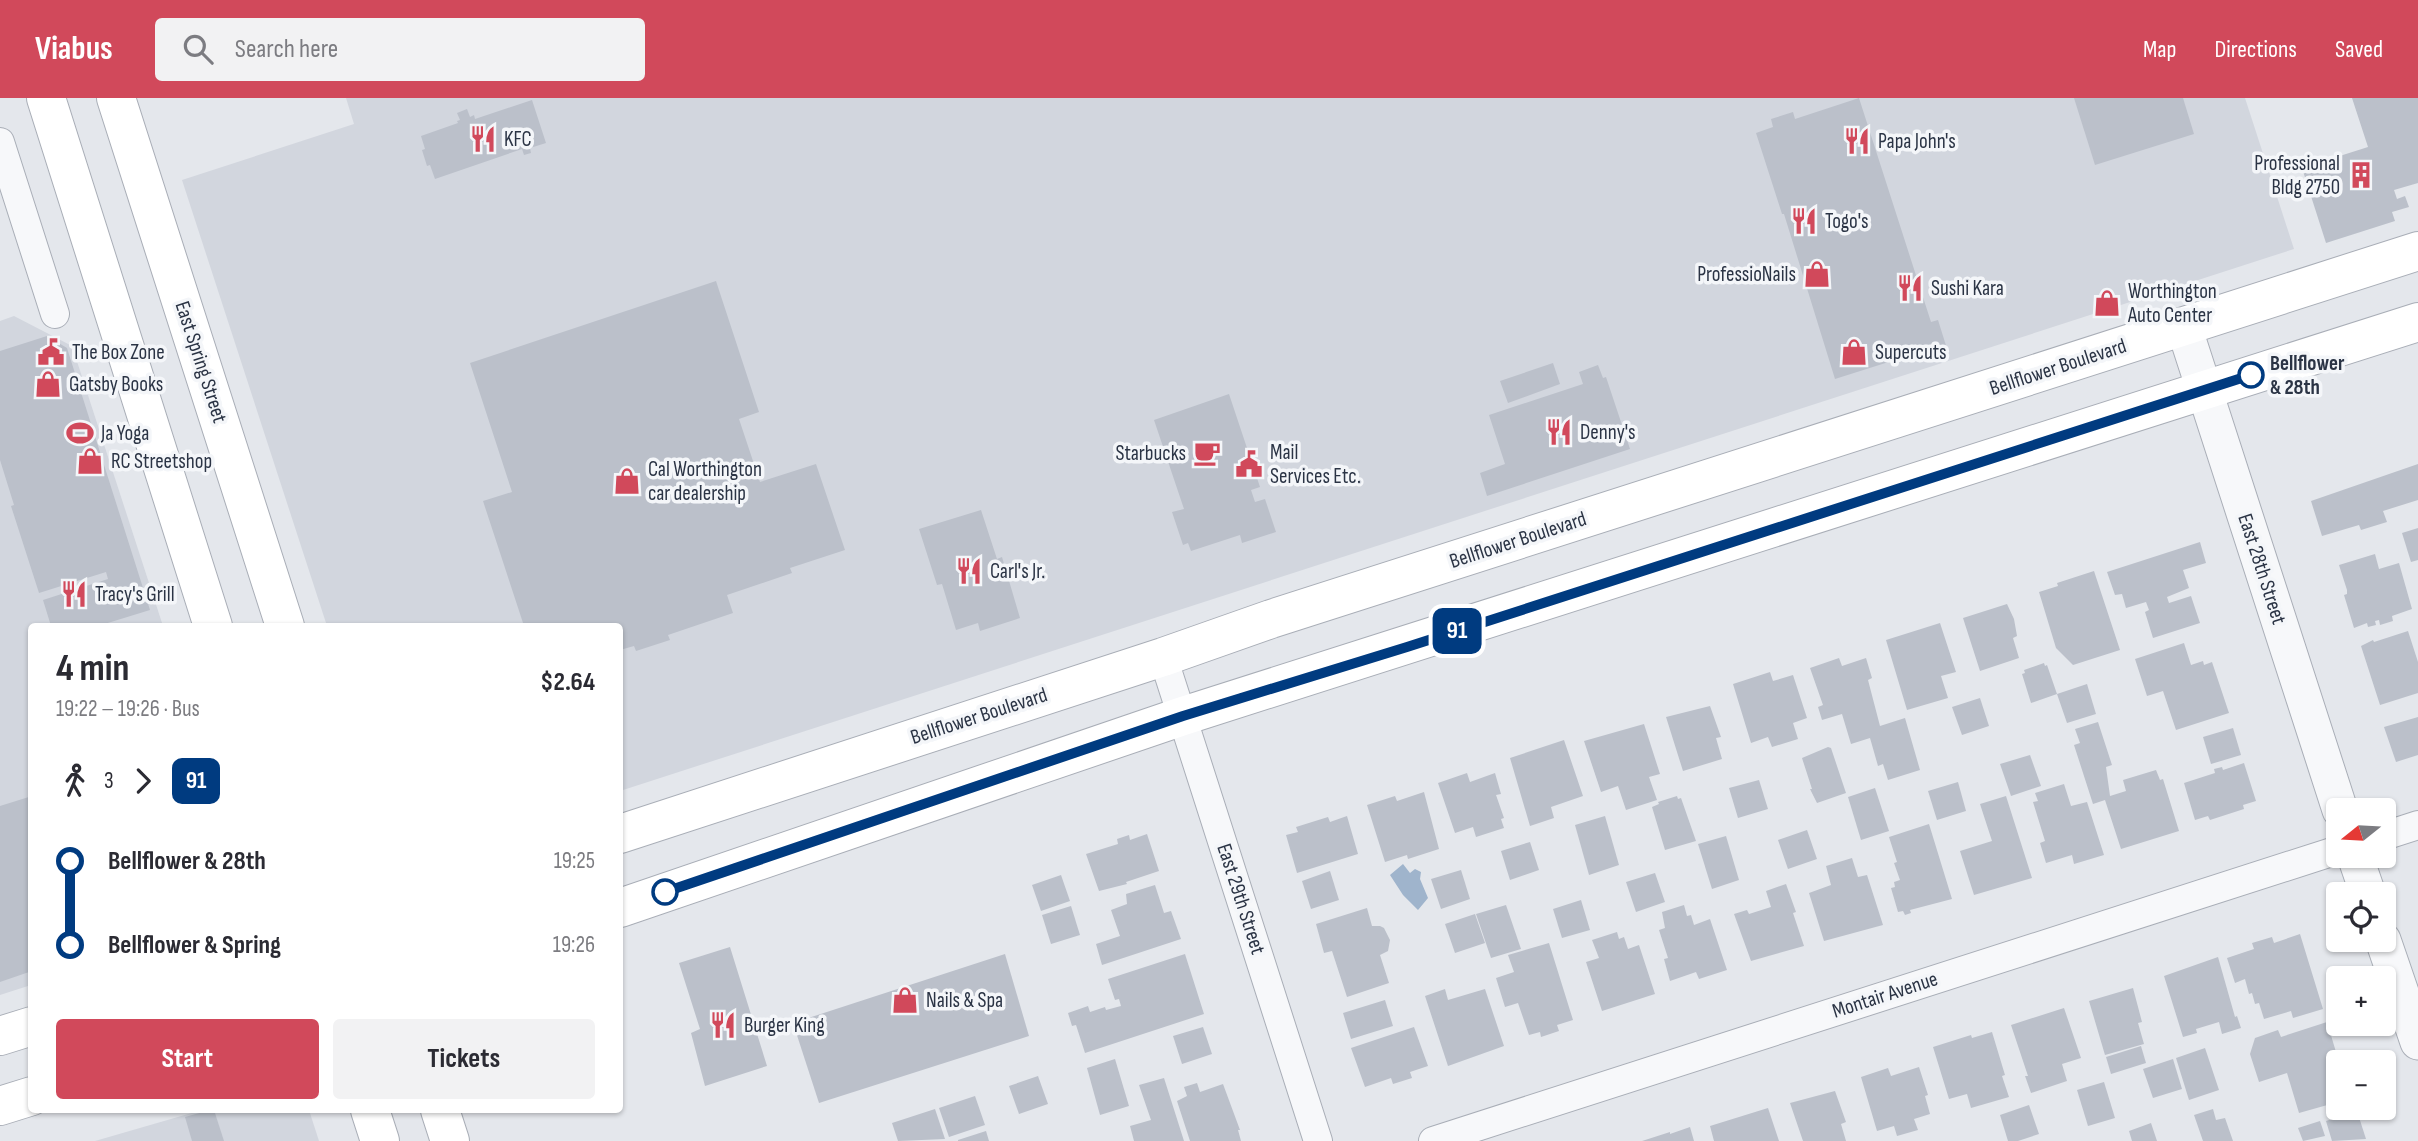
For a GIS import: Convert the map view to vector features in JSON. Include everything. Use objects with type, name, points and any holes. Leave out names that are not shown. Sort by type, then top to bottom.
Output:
[{"type":"main road","points":[[46,98],[212,623]]},
{"type":"main road","name":"East Spring Street","points":[[116,98],[284,623]]},
{"type":"main road","name":"Bellflower Boulevard","points":[[623,833],[1163,657],[1271,619],[2418,251]]},
{"type":"main road","points":[[623,907],[1183,716],[1407,647],[2418,322]]},
{"type":"main road","points":[[0,1037],[28,1027]]},
{"type":"main road","points":[[0,1106],[28,1097]]},
{"type":"main road","points":[[371,1113],[380,1141]]},
{"type":"main road","points":[[441,1113],[450,1141]]},
{"type":"street","points":[[0,142],[55,314]]},
{"type":"street","name":"East 28th Street","points":[[2184,327],[2336,798]]},
{"type":"street","name":"East 29th Street","points":[[1163,657],[1318,1141]]},
{"type":"street","points":[[2396,832],[2418,825]]},
{"type":"street","name":"Montair Avenue","points":[[1433,1141],[2326,854]]},
{"type":"street","points":[[2387,952],[2418,1042]]},
{"type":"shaded area","points":[[346,98],[2245,98],[2294,249],[623,790],[623,623],[326,623],[182,180],[354,124]]},
{"type":"shaded area","points":[[14,316],[72,346],[162,623],[28,623],[28,986],[0,995],[0,321]]},
{"type":"shaded area","points":[[192,1113],[310,1113],[319,1141],[95,1141]]},
{"type":"water","points":[[1403,864],[1410,873],[1415,869],[1421,872],[1420,879],[1428,898],[1418,910],[1403,895],[1390,875]]},
{"type":"building","points":[[1859,98],[1931,322],[1938,320],[1948,352],[1920,361],[1917,353],[1835,379],[1756,133],[1773,127],[1771,119],[1793,112],[1795,119]]},
{"type":"building","points":[[2074,98],[2183,98],[2194,134],[2095,165]]},
{"type":"building","name":"Professional Bldg 2750","points":[[2352,98],[2418,98],[2418,183],[2394,190],[2397,199],[2405,196],[2409,207],[2392,212],[2395,221],[2326,243],[2302,168],[2368,147]]},
{"type":"building","name":"KFC","points":[[532,100],[546,143],[530,148],[531,153],[524,155],[522,149],[435,179],[430,165],[427,166],[421,136],[458,123],[460,120],[457,113],[467,109],[470,117],[474,115],[475,119]]},
{"type":"building","points":[[716,281],[759,412],[739,419],[760,482],[816,464],[845,550],[790,568],[792,573],[727,595],[733,613],[668,635],[670,640],[636,651],[634,646],[623,649],[623,623],[523,623],[483,501],[512,492],[470,363]]},
{"type":"building","points":[[47,336],[67,348],[150,610],[108,623],[50,623],[43,600],[108,579],[106,572],[39,593],[11,506],[14,505],[0,460],[0,351]]},
{"type":"building","points":[[1553,363],[1560,384],[1508,403],[1500,381]]},
{"type":"building","name":"Denny's","points":[[1598,365],[1603,378],[1606,377],[1630,449],[1487,496],[1480,473],[1505,464],[1489,415],[1583,384],[1579,372]]},
{"type":"building","name":"Starbucks","points":[[1229,394],[1260,487],[1251,490],[1255,502],[1265,499],[1276,532],[1242,543],[1240,535],[1191,551],[1188,543],[1183,545],[1172,512],[1184,509],[1154,420]]},
{"type":"building","points":[[2418,464],[2418,500],[2383,511],[2387,522],[2361,530],[2359,525],[2322,536],[2311,501]]},
{"type":"building","name":"Carl's Jr.","points":[[981,510],[997,559],[1002,557],[1020,618],[980,631],[978,623],[956,630],[942,584],[937,585],[919,529]]},
{"type":"building","points":[[2418,528],[2418,560],[2411,562],[2402,533]]},
{"type":"building","points":[[2200,542],[2206,563],[2183,570],[2189,588],[2167,597],[2169,603],[2191,596],[2200,623],[2153,638],[2145,612],[2149,610],[2146,602],[2126,608],[2122,594],[2115,595],[2107,572]]},
{"type":"building","points":[[2375,554],[2379,569],[2399,563],[2412,609],[2392,616],[2393,621],[2380,625],[2379,620],[2375,621],[2376,625],[2368,627],[2367,623],[2354,628],[2339,565]]},
{"type":"building","points":[[2094,571],[2120,650],[2073,665],[2056,648],[2039,592]]},
{"type":"building","points":[[2007,604],[2014,619],[2017,636],[2013,638],[2019,658],[1980,671],[1963,618]]},
{"type":"building","points":[[1940,623],[1956,672],[1941,676],[1948,698],[1907,710],[1886,640]]},
{"type":"building","points":[[2408,631],[2418,662],[2418,693],[2380,705],[2361,646]]},
{"type":"building","points":[[2184,643],[2191,665],[2203,661],[2204,665],[2212,662],[2229,713],[2176,730],[2163,691],[2147,696],[2135,659]]},
{"type":"building","points":[[1839,658],[1842,666],[1866,658],[1872,678],[1868,680],[1880,726],[1905,718],[1920,770],[1888,780],[1883,764],[1878,766],[1870,738],[1851,744],[1842,714],[1822,720],[1818,707],[1823,705],[1810,668]]},
{"type":"building","points":[[2044,663],[2057,694],[2031,703],[2022,674],[2025,673],[2024,670]]},
{"type":"building","points":[[1770,672],[1773,681],[1793,675],[1807,718],[1793,723],[1798,739],[1772,747],[1768,737],[1751,743],[1733,684]]},
{"type":"building","points":[[2087,684],[2096,714],[2067,723],[2057,694]]},
{"type":"building","points":[[1980,698],[1989,726],[1962,735],[1952,707]]},
{"type":"building","points":[[1710,706],[1721,737],[1716,738],[1722,759],[1683,771],[1666,717]]},
{"type":"building","points":[[2418,717],[2418,755],[2396,762],[2384,727]]},
{"type":"building","points":[[2098,722],[2112,765],[2106,767],[2110,796],[2126,791],[2123,780],[2156,770],[2160,780],[2163,779],[2179,831],[2121,849],[2105,800],[2093,804],[2074,745],[2080,743],[2075,729]]},
{"type":"building","points":[[1644,724],[1660,774],[1649,777],[1657,800],[1626,810],[1618,786],[1601,792],[1584,741]]},
{"type":"building","points":[[2233,728],[2241,755],[2211,764],[2203,737]]},
{"type":"building","points":[[1564,740],[1583,796],[1551,807],[1554,818],[1530,826],[1510,758]]},
{"type":"building","points":[[1831,748],[1846,793],[1817,803],[1810,789],[1802,758]]},
{"type":"building","points":[[2030,755],[2041,786],[2011,796],[2000,764]]},
{"type":"building","points":[[2244,763],[2256,801],[2243,805],[2244,809],[2210,820],[2208,816],[2195,820],[2184,783],[2215,773],[2214,769],[2222,767],[2223,770]]},
{"type":"building","points":[[1467,773],[1470,782],[1495,773],[1501,794],[1496,795],[1504,818],[1501,819],[1504,828],[1476,837],[1473,827],[1455,833],[1438,783]]},
{"type":"building","points":[[1759,780],[1768,809],[1738,818],[1729,788]]},
{"type":"building","points":[[1958,782],[1966,811],[1937,820],[1928,791]]},
{"type":"building","points":[[2064,784],[2071,806],[2087,802],[2104,855],[2074,864],[2072,855],[2046,863],[2040,843],[2045,841],[2033,802],[2038,801],[2035,793]]},
{"type":"building","points":[[1875,788],[1889,831],[1861,840],[1848,797]]},
{"type":"building","points":[[1424,792],[1439,849],[1408,859],[1407,855],[1385,862],[1367,805],[1395,796],[1397,801]]},
{"type":"building","points":[[1677,796],[1678,799],[1681,798],[1696,841],[1665,850],[1652,807],[1659,804],[1658,802]]},
{"type":"building","points":[[2006,796],[2032,878],[1974,895],[1960,851],[1992,841],[1980,804]]},
{"type":"building","points":[[28,797],[28,972],[0,982],[0,806]]},
{"type":"building","points":[[1347,816],[1358,854],[1297,873],[1286,835],[1298,832],[1296,827],[1328,817],[1330,822]]},
{"type":"building","points":[[1605,816],[1619,865],[1589,875],[1575,825]]},
{"type":"building","points":[[1929,824],[1952,899],[1910,910],[1911,913],[1905,915],[1903,911],[1898,912],[1891,888],[1895,887],[1894,882],[1900,880],[1889,837]]},
{"type":"building","points":[[1807,830],[1817,859],[1788,869],[1778,840]]},
{"type":"building","points":[[1147,834],[1159,871],[1126,882],[1127,884],[1099,891],[1086,854],[1118,844],[1117,839],[1129,835],[1130,840]]},
{"type":"building","points":[[1726,836],[1739,880],[1712,889],[1698,844]]},
{"type":"building","points":[[1530,842],[1539,870],[1510,880],[1501,851]]},
{"type":"building","points":[[1852,858],[1858,877],[1867,875],[1883,925],[1824,941],[1809,893],[1831,885],[1826,866]]},
{"type":"building","points":[[1461,870],[1470,899],[1441,909],[1431,879]]},
{"type":"building","points":[[1330,871],[1339,900],[1311,909],[1302,881]]},
{"type":"building","points":[[1655,873],[1665,902],[1636,912],[1626,882]]},
{"type":"building","points":[[1061,875],[1070,901],[1041,911],[1032,885]]},
{"type":"building","points":[[1786,884],[1804,946],[1751,961],[1734,914],[1747,910],[1749,914],[1771,907],[1766,891]]},
{"type":"building","points":[[1155,885],[1164,913],[1171,911],[1181,939],[1102,965],[1096,944],[1120,936],[1111,910],[1127,904],[1126,894]]},
{"type":"building","points":[[1581,900],[1590,930],[1562,938],[1553,909]]},
{"type":"building","points":[[1506,905],[1521,949],[1491,958],[1476,914]]},
{"type":"building","points":[[1684,905],[1687,916],[1691,915],[1694,925],[1710,919],[1727,970],[1699,979],[1696,972],[1670,981],[1664,959],[1668,958],[1659,930],[1665,928],[1662,912]]},
{"type":"building","points":[[1071,906],[1080,935],[1051,944],[1042,915]]},
{"type":"building","points":[[1367,908],[1372,926],[1384,928],[1390,940],[1388,951],[1380,955],[1389,983],[1347,997],[1332,951],[1324,953],[1316,924]]},
{"type":"building","points":[[1475,914],[1485,943],[1455,953],[1445,924]]},
{"type":"building","points":[[1617,932],[1619,939],[1624,937],[1628,949],[1639,945],[1655,994],[1602,1011],[1586,962],[1599,958],[1592,940]]},
{"type":"building","points":[[2300,934],[2323,1009],[2293,1018],[2291,1011],[2264,1019],[2259,1003],[2255,1004],[2252,993],[2249,994],[2245,979],[2235,983],[2227,958],[2254,949],[2252,943],[2272,937],[2274,943]]},
{"type":"building","points":[[1549,943],[1573,1020],[1557,1025],[1559,1031],[1541,1037],[1540,1032],[1529,1035],[1518,1003],[1505,1007],[1496,978],[1514,972],[1508,955]]},
{"type":"building","points":[[730,947],[767,1066],[705,1086],[691,1033],[700,1029],[679,963]]},
{"type":"building","points":[[1005,954],[1029,1036],[819,1103],[793,1023]]},
{"type":"building","points":[[1185,954],[1204,1014],[1085,1053],[1076,1025],[1072,1026],[1068,1013],[1088,1006],[1090,1012],[1121,1006],[1119,999],[1115,1000],[1108,979]]},
{"type":"building","points":[[2218,957],[2235,1017],[2237,1016],[2241,1028],[2222,1034],[2219,1022],[2196,1029],[2197,1033],[2183,1037],[2164,976]]},
{"type":"building","points":[[2133,988],[2142,1022],[2138,1023],[2144,1044],[2105,1055],[2089,1001]]},
{"type":"building","points":[[1445,989],[1448,1000],[1485,989],[1504,1046],[1448,1066],[1425,996]]},
{"type":"building","points":[[1385,1000],[1393,1026],[1351,1039],[1343,1013]]},
{"type":"building","points":[[2064,1008],[2081,1058],[2062,1064],[2067,1081],[2031,1093],[2011,1025]]},
{"type":"building","points":[[2326,1022],[2326,1036],[2331,1036],[2335,1050],[2326,1050],[2326,1105],[2299,1113],[2287,1073],[2259,1082],[2250,1054],[2255,1038],[2278,1030],[2281,1037]]},
{"type":"building","points":[[1203,1027],[1212,1054],[1182,1064],[1173,1036]]},
{"type":"building","points":[[1414,1027],[1428,1066],[1410,1072],[1412,1078],[1393,1084],[1391,1078],[1365,1087],[1351,1048]]},
{"type":"building","points":[[1992,1032],[2009,1097],[1971,1108],[1967,1094],[1949,1099],[1933,1047],[1971,1035],[1972,1038]]},
{"type":"building","points":[[2141,1046],[2146,1063],[2111,1074],[2106,1057]]},
{"type":"building","points":[[2205,1048],[2219,1090],[2189,1100],[2176,1058]]},
{"type":"building","points":[[1115,1059],[1129,1106],[1100,1115],[1087,1068]]},
{"type":"building","points":[[2173,1059],[2182,1089],[2153,1098],[2143,1069]]},
{"type":"building","points":[[1919,1067],[1928,1095],[1925,1096],[1930,1114],[1914,1119],[1918,1130],[1897,1136],[1894,1126],[1877,1131],[1861,1077],[1888,1068],[1891,1076]]},
{"type":"building","points":[[1038,1076],[1048,1104],[1019,1114],[1009,1086]]},
{"type":"building","points":[[1164,1078],[1184,1141],[1134,1141],[1130,1126],[1151,1120],[1139,1085]]},
{"type":"building","points":[[2104,1082],[2115,1118],[2088,1126],[2077,1090]]},
{"type":"building","points":[[1197,1083],[1200,1092],[1223,1084],[1240,1130],[1241,1141],[1190,1141],[1177,1101],[1187,1096],[1184,1087]]},
{"type":"building","points":[[1835,1091],[1846,1122],[1841,1124],[1846,1141],[1803,1141],[1790,1103]]},
{"type":"building","points":[[975,1096],[985,1125],[949,1137],[939,1108]]},
{"type":"building","points":[[2029,1105],[2039,1134],[2018,1141],[2008,1141],[2000,1115]]},
{"type":"building","points":[[1768,1108],[1779,1141],[1714,1141],[1710,1126]]},
{"type":"building","points":[[935,1109],[945,1139],[898,1141],[892,1123]]},
{"type":"building","points":[[2213,1109],[2216,1120],[2225,1118],[2233,1141],[2203,1141],[2194,1115]]},
{"type":"building","points":[[215,1113],[224,1141],[192,1141],[185,1117]]},
{"type":"building","points":[[2360,1120],[2366,1139],[2332,1141],[2326,1121]]},
{"type":"building","points":[[2320,1121],[2325,1136],[2303,1141],[2298,1128]]},
{"type":"building","points":[[2151,1123],[2157,1141],[2132,1141],[2129,1131]]},
{"type":"building","points":[[1690,1127],[1694,1141],[1642,1141],[1670,1134]]},
{"type":"building","points":[[986,1131],[989,1141],[958,1141],[958,1140]]},
{"type":"bus line","name":"91","points":[[665,892],[1183,716],[1407,647],[2251,375]]},
{"type":"place","name":"KFC","points":[[483,139]]},
{"type":"place","name":"Papa John's","points":[[1857,141]]},
{"type":"place","name":"Professional Bldg 2750","points":[[2361,175]]},
{"type":"place","name":"Togo's","points":[[1804,221]]},
{"type":"place","name":"ProfessioNails","points":[[1817,274]]},
{"type":"place","name":"Sushi Kara","points":[[1910,288]]},
{"type":"place","name":"Worthington Auto Center","points":[[2107,303]]},
{"type":"place","name":"The Box Zone","points":[[51,352]]},
{"type":"place","name":"Supercuts","points":[[1854,352]]},
{"type":"place","name":"Bellflower & 28th","points":[[2251,375]]},
{"type":"place","name":"Gatsby Books","points":[[48,384]]},
{"type":"place","name":"Denny's","points":[[1559,432]]},
{"type":"place","name":"Ja Yoga","points":[[80,433]]},
{"type":"place","name":"Starbucks","points":[[1207,453]]},
{"type":"place","name":"RC Streetshop","points":[[90,461]]},
{"type":"place","name":"Mail Services Etc.","points":[[1249,464]]},
{"type":"place","name":"Cal Worthington car dealership","points":[[627,481]]},
{"type":"place","name":"Carl's Jr.","points":[[969,571]]},
{"type":"place","name":"Tracy's Grill","points":[[74,594]]},
{"type":"place","name":"Nails & Spa","points":[[905,1000]]},
{"type":"place","name":"Burger King","points":[[723,1025]]}]
